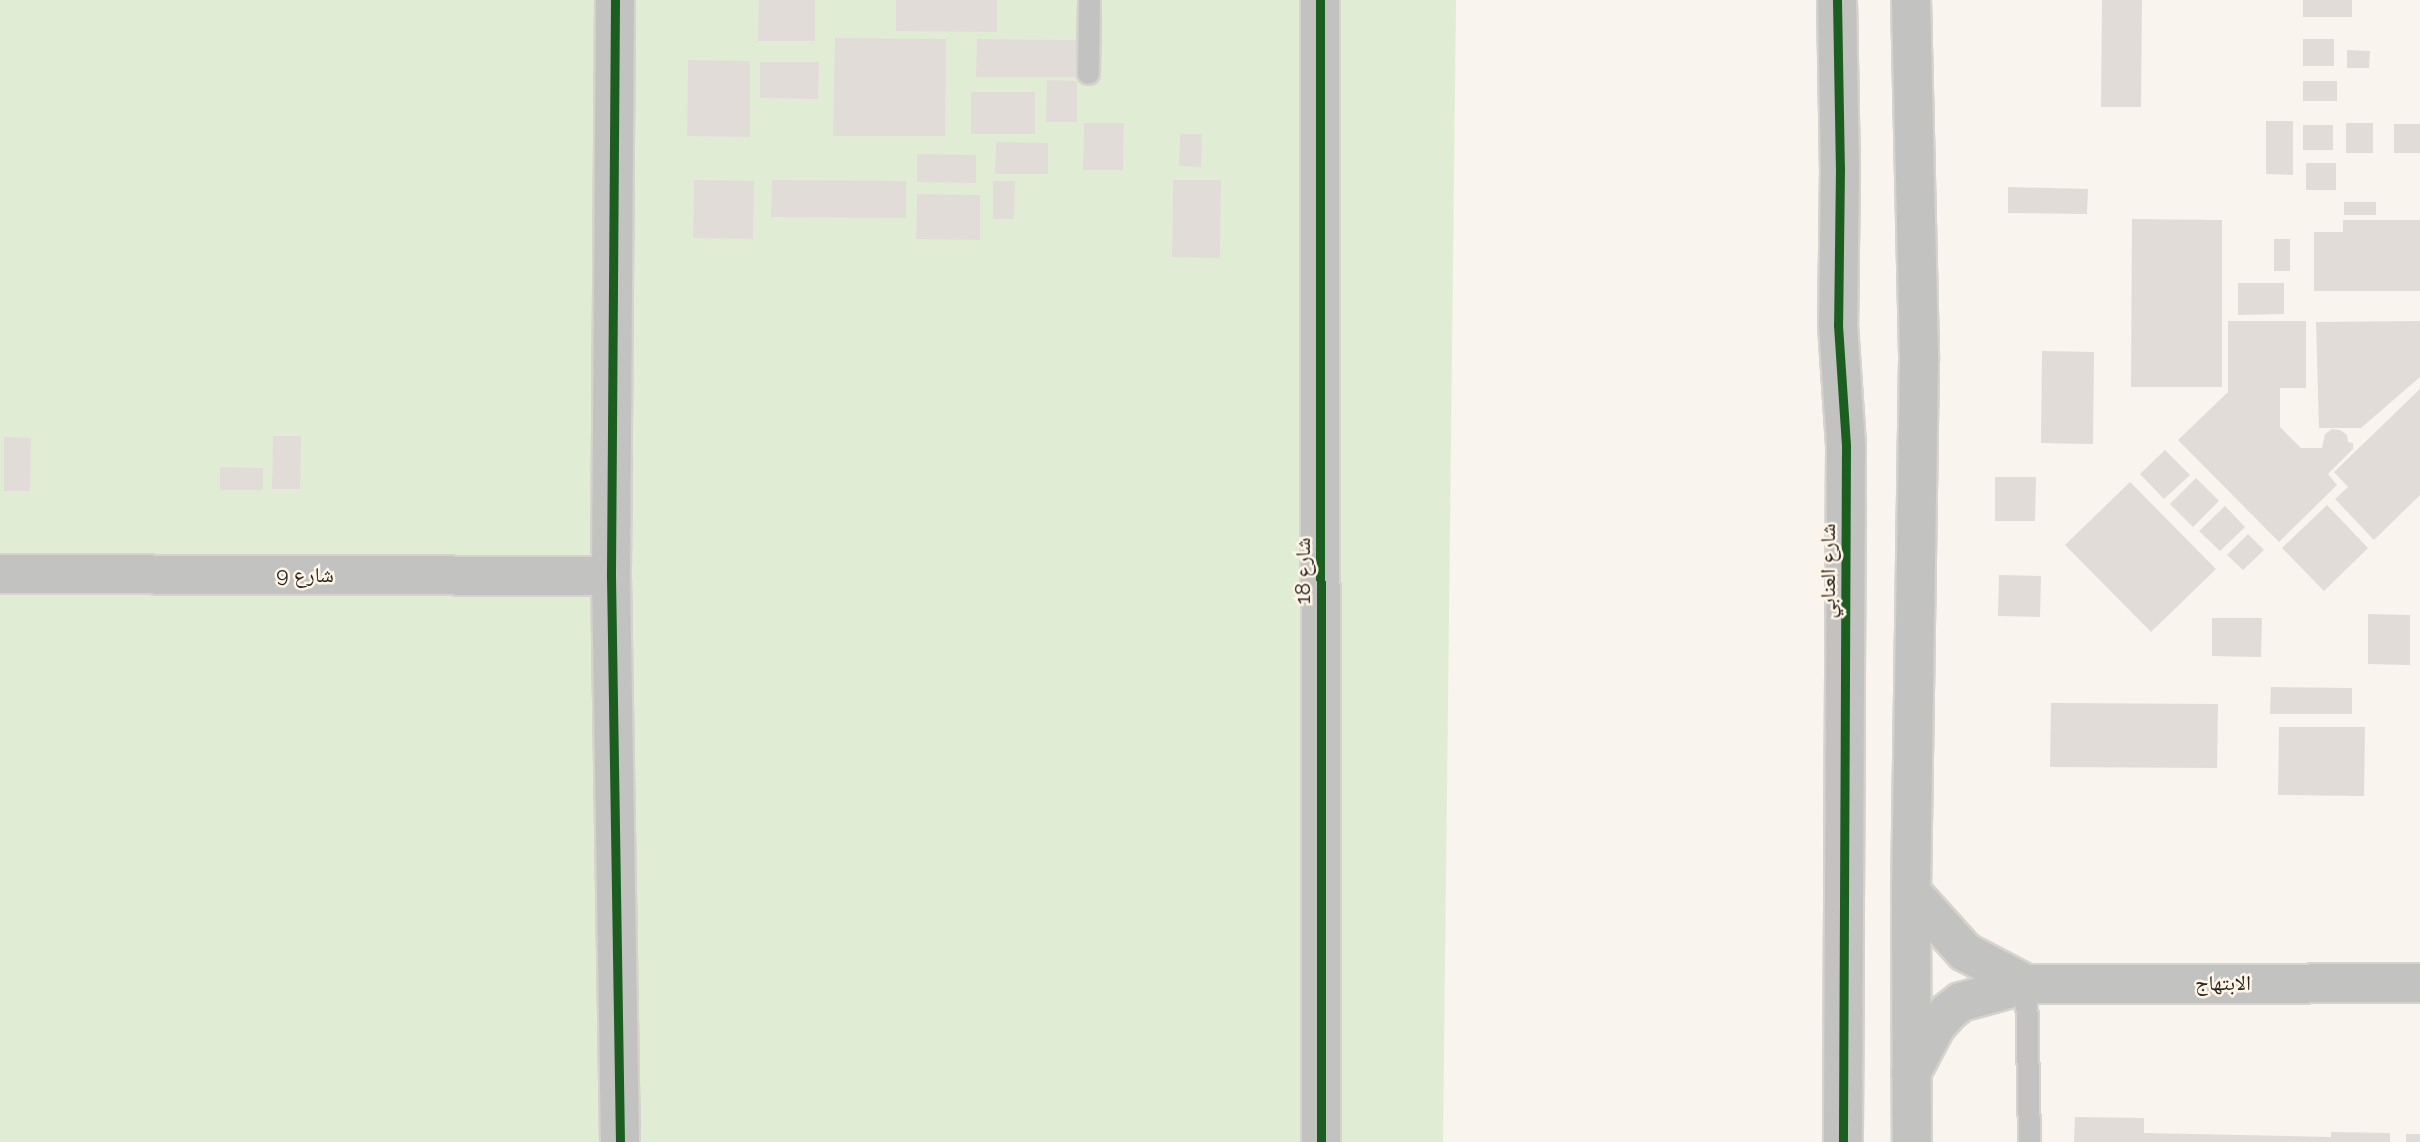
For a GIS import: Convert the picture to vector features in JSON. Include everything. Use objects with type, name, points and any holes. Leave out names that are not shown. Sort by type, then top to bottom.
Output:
[{"type":"street","points":[[615,0],[611,576],[620,1142]]},
{"type":"street","name":"شارع 18","points":[[1320,0],[1321,1142]]},
{"type":"street","name":"شارع العنابي","points":[[1837,0],[1840,168],[1838,326],[1846,446],[1843,1142]]},
{"type":"street","points":[[1911,0],[1919,405],[1911,892],[1912,1142]]},
{"type":"street","name":"شارع 9","points":[[0,574],[611,576]]},
{"type":"street","name":"الابتهاج","points":[[1911,892],[1965,952],[2026,984]]},
{"type":"street","name":"الابتهاج","points":[[1911,1073],[1936,1026],[1948,1012],[1970,999],[2026,984],[2420,983]]},
{"type":"lane","points":[[1088,73],[1089,0]]},
{"type":"lane","points":[[2026,984],[2029,1142]]},
{"type":"green space","points":[[0,0],[1456,0],[1443,1142],[0,1142]]},
{"type":"building","points":[[759,0],[815,0],[815,41],[758,41]]},
{"type":"building","points":[[896,0],[997,0],[997,32],[896,31]]},
{"type":"building","points":[[2102,0],[2142,0],[2141,107],[2101,107]]},
{"type":"building","points":[[2303,0],[2352,0],[2352,17],[2303,17]]},
{"type":"building","points":[[835,38],[946,39],[945,136],[833,136]]},
{"type":"building","points":[[977,39],[1081,40],[1081,77],[976,77]]},
{"type":"building","points":[[2303,39],[2334,39],[2334,66],[2303,66]]},
{"type":"building","points":[[2347,50],[2370,51],[2369,68],[2347,68]]},
{"type":"building","points":[[688,60],[750,61],[750,137],[687,136]]},
{"type":"building","points":[[760,62],[819,62],[818,99],[760,98]]},
{"type":"building","points":[[1047,80],[1077,81],[1077,122],[1046,122]]},
{"type":"building","points":[[2303,81],[2337,81],[2337,101],[2303,101]]},
{"type":"building","points":[[971,92],[1035,92],[1035,134],[971,134]]},
{"type":"building","points":[[2266,121],[2293,121],[2293,175],[2266,174]]},
{"type":"building","points":[[1084,123],[1124,123],[1123,170],[1083,170]]},
{"type":"building","points":[[2346,123],[2373,123],[2373,153],[2346,153]]},
{"type":"building","points":[[2394,124],[2420,124],[2420,153],[2394,153]]},
{"type":"building","points":[[2303,125],[2333,125],[2333,150],[2303,150]]},
{"type":"building","points":[[1180,134],[1202,134],[1201,167],[1179,166]]},
{"type":"building","points":[[996,142],[1048,143],[1048,174],[995,174]]},
{"type":"building","points":[[917,154],[976,155],[976,183],[917,182]]},
{"type":"building","points":[[2306,163],[2336,163],[2336,190],[2306,190]]},
{"type":"building","points":[[694,180],[754,181],[753,239],[693,238]]},
{"type":"building","points":[[772,180],[906,181],[906,218],[771,217]]},
{"type":"building","points":[[1173,180],[1221,180],[1220,258],[1172,257]]},
{"type":"building","points":[[993,181],[1015,181],[1014,219],[993,219]]},
{"type":"building","points":[[2008,187],[2088,189],[2087,214],[2008,213]]},
{"type":"building","points":[[917,194],[980,195],[980,240],[916,239]]},
{"type":"building","points":[[2344,202],[2376,202],[2376,215],[2344,215]]},
{"type":"building","points":[[2132,219],[2222,220],[2222,387],[2131,387]]},
{"type":"building","points":[[2343,220],[2420,220],[2420,291],[2314,291],[2314,232],[2343,232]]},
{"type":"building","points":[[2274,239],[2290,239],[2290,271],[2274,271]]},
{"type":"building","points":[[2238,283],[2284,283],[2284,314],[2238,315]]},
{"type":"building","points":[[2228,321],[2306,321],[2306,388],[2280,388],[2280,427],[2301,448],[2322,448],[2325,434],[2332,429],[2340,430],[2347,435],[2348,442],[2353,443],[2353,449],[2328,474],[2337,485],[2279,542],[2178,440],[2228,392]]},
{"type":"building","points":[[2420,321],[2420,377],[2361,428],[2319,428],[2316,322]]},
{"type":"building","points":[[2042,351],[2094,352],[2093,444],[2041,443]]},
{"type":"building","points":[[2420,389],[2420,495],[2374,540],[2335,499],[2348,487],[2334,472]]},
{"type":"building","points":[[273,436],[301,436],[300,489],[272,489]]},
{"type":"building","points":[[4,437],[31,438],[30,491],[4,491]]},
{"type":"building","points":[[2165,450],[2190,475],[2164,499],[2140,474]]},
{"type":"building","points":[[220,467],[263,468],[263,490],[220,490]]},
{"type":"building","points":[[1995,477],[2036,477],[2035,521],[1995,521]]},
{"type":"building","points":[[2196,478],[2219,501],[2193,527],[2170,504]]},
{"type":"building","points":[[2130,482],[2216,569],[2151,632],[2065,545]]},
{"type":"building","points":[[2327,505],[2368,548],[2324,591],[2282,548]]},
{"type":"building","points":[[2225,506],[2245,527],[2220,551],[2199,531]]},
{"type":"building","points":[[2248,534],[2264,550],[2243,570],[2227,555]]},
{"type":"building","points":[[1999,575],[2041,576],[2040,617],[1998,616]]},
{"type":"building","points":[[2368,614],[2410,615],[2410,665],[2368,664]]},
{"type":"building","points":[[2212,618],[2262,618],[2261,657],[2212,656]]},
{"type":"building","points":[[2271,687],[2352,688],[2352,714],[2270,714]]},
{"type":"building","points":[[2051,703],[2218,704],[2217,768],[2050,767]]},
{"type":"building","points":[[2279,727],[2365,727],[2364,796],[2278,795]]},
{"type":"building","points":[[2075,1117],[2144,1118],[2144,1133],[2331,1137],[2331,1132],[2390,1133],[2390,1142],[2074,1142]]},
{"type":"building","points":[[2406,1134],[2420,1134],[2420,1142],[2406,1142]]},
{"type":"cycle path","points":[[615,0],[611,576],[620,1142]]},
{"type":"cycle path","points":[[1320,0],[1321,1142]]},
{"type":"cycle path","points":[[1837,0],[1840,168],[1838,325],[1846,446],[1843,1142]]}]
